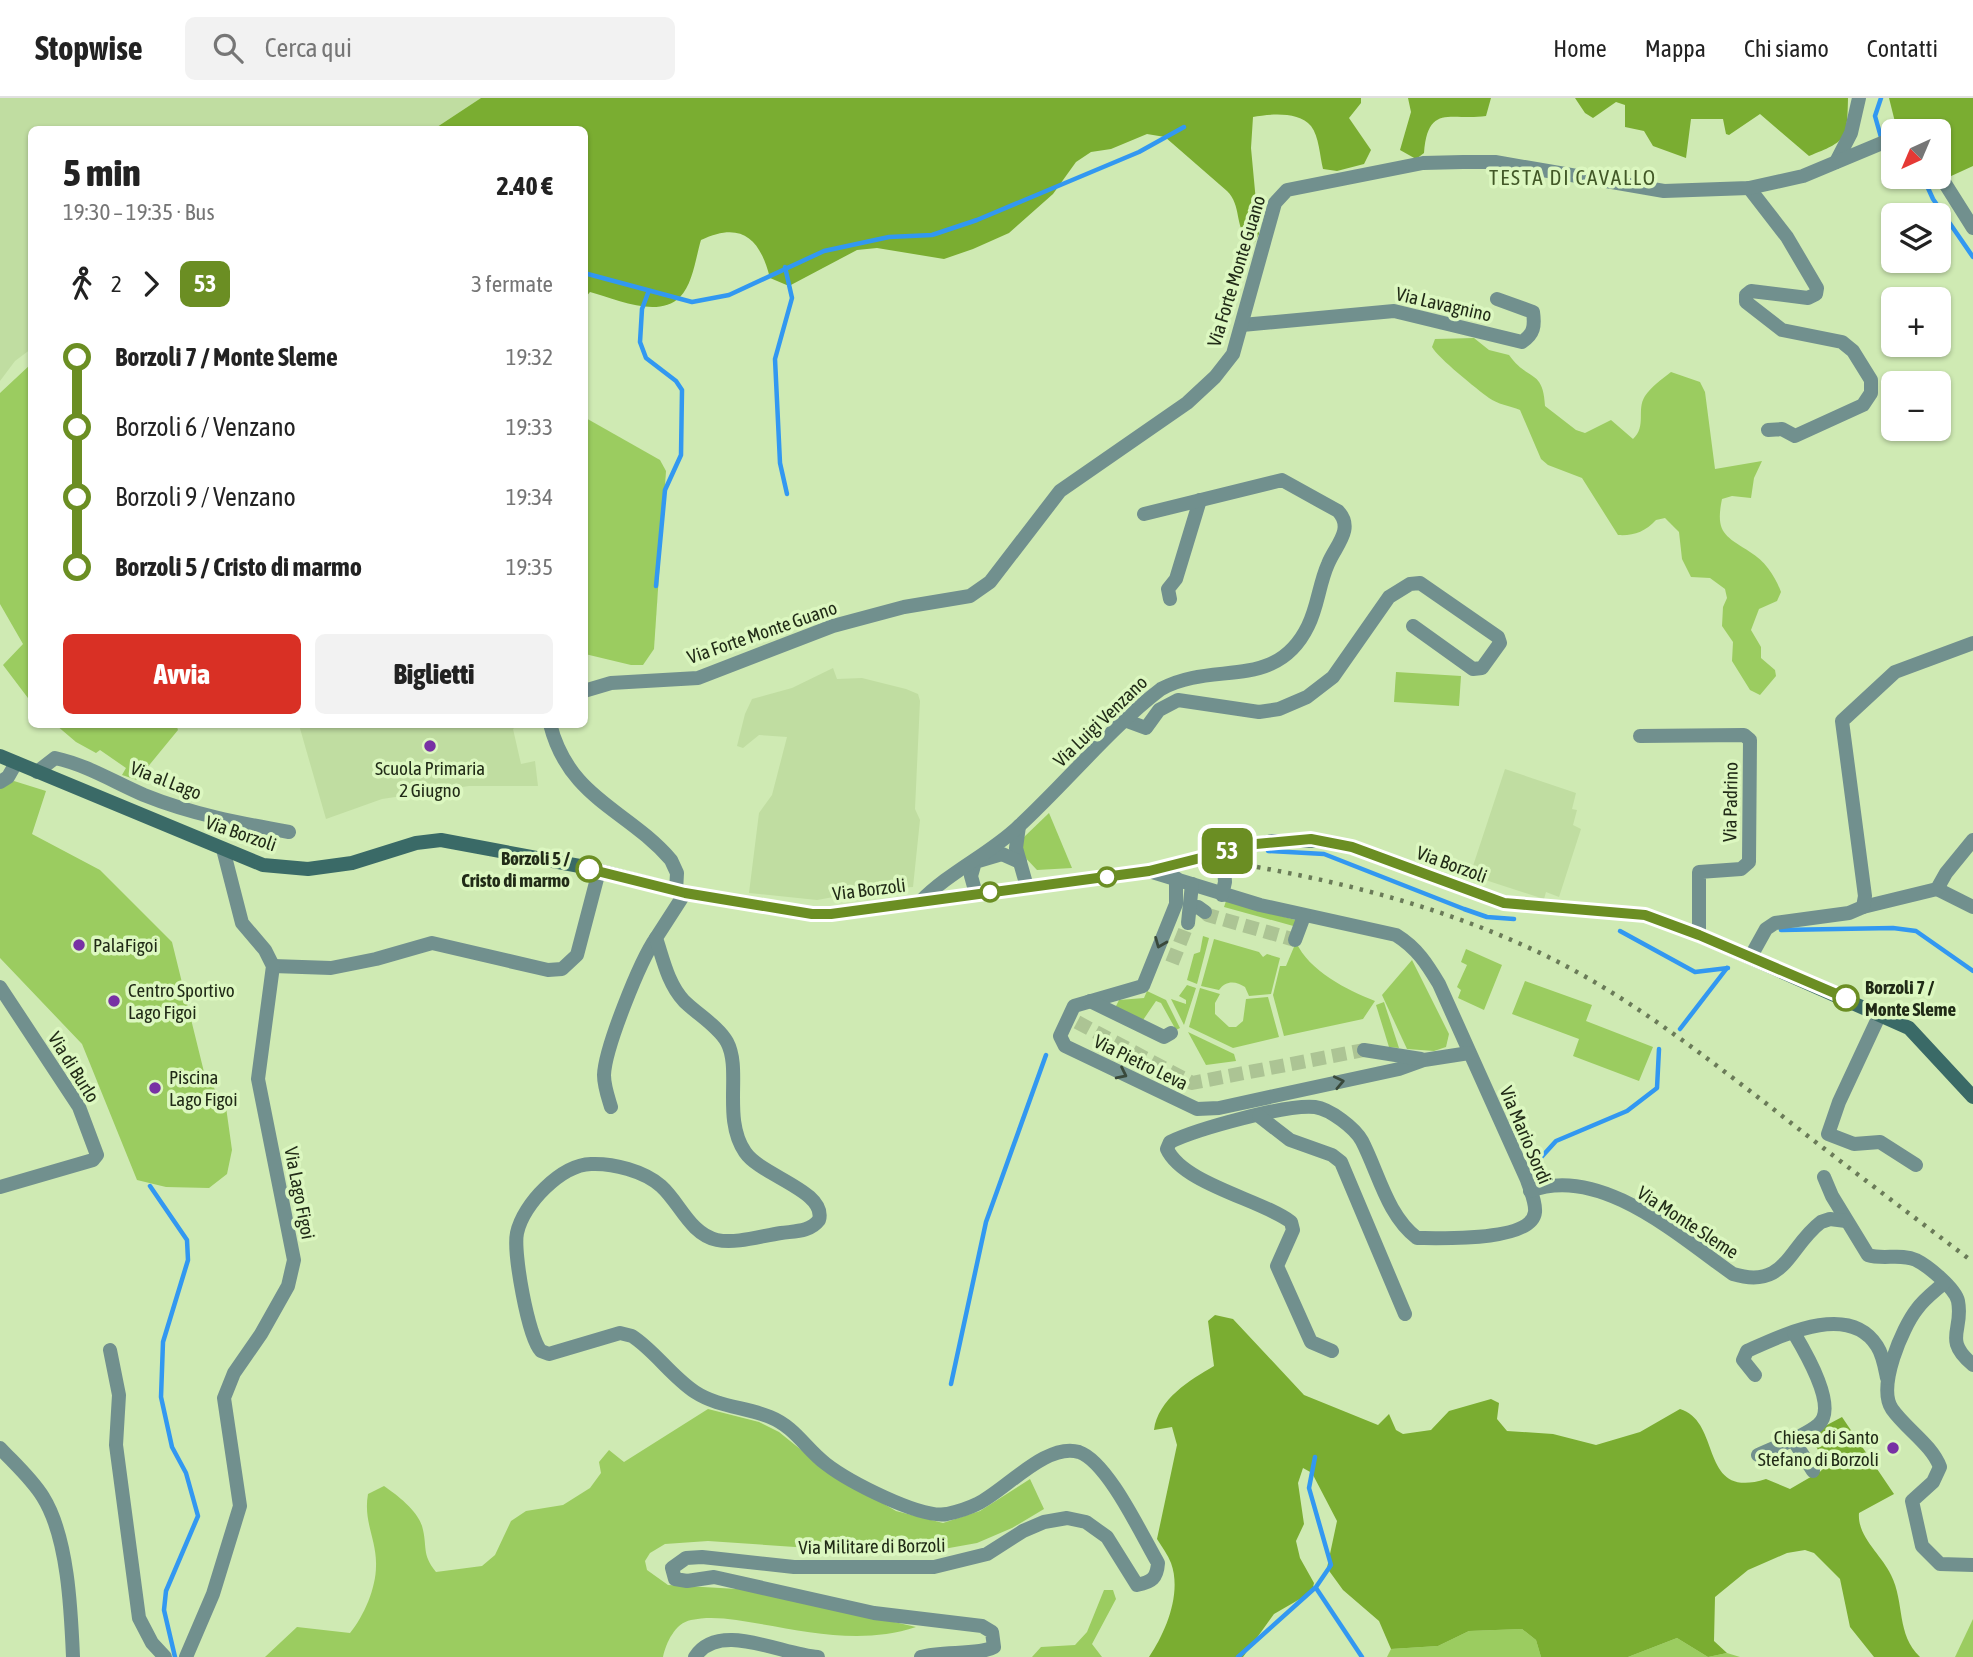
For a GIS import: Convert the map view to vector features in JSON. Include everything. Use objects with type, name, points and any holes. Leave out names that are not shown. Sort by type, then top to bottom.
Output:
[{"type":"main road","name":"Via Borzoli","points":[[0,756],[262,865],[308,869],[352,863],[416,843],[441,840],[598,871],[680,892],[812,914],[1149,871],[1283,840],[1330,842],[1504,903],[1645,915],[1699,935],[1909,1028],[1973,1097]]},
{"type":"street","points":[[1836,162],[1851,133],[1859,98]]},
{"type":"street","name":"Via Forte Monte Guano","points":[[588,690],[611,683],[698,678],[832,626],[904,607],[970,596],[990,582],[1060,491],[1187,403],[1215,377],[1233,354],[1275,203],[1281,194],[1292,188],[1423,163],[1494,162],[1664,191],[1749,188],[1803,176],[1881,143]]},
{"type":"street","points":[[1749,188],[1787,237],[1817,288],[1816,294],[1808,298],[1751,291],[1745,297],[1748,304],[1782,330],[1848,345],[1871,380],[1872,390],[1863,405],[1854,412],[1795,436],[1782,429],[1768,430]]},
{"type":"street","points":[[1948,189],[1973,229]]},
{"type":"street","name":"Via Lavagnino","points":[[1242,325],[1382,310],[1522,342],[1531,337],[1535,323],[1533,312],[1497,299]]},
{"type":"street","name":"Via Luigi Venzano","points":[[920,902],[936,886],[975,862],[1019,826],[1150,697],[1177,681],[1256,670],[1272,666],[1284,657],[1308,626],[1325,571],[1346,529],[1345,519],[1338,511],[1282,480],[1144,514]]},
{"type":"street","points":[[1170,599],[1168,589],[1176,579],[1200,500]]},
{"type":"street","points":[[1127,721],[1146,728],[1159,710],[1178,700],[1259,712],[1293,704],[1333,677],[1389,597],[1410,583],[1420,583],[1498,637],[1500,643],[1482,667],[1473,669],[1413,626]]},
{"type":"street","points":[[1863,907],[1865,896],[1842,721],[1895,672],[1973,643]]},
{"type":"street","points":[[552,728],[565,762],[583,788],[671,860],[677,873],[680,892],[645,955],[606,1059],[604,1078],[611,1107]]},
{"type":"street","name":"Via Padrino","points":[[1640,736],[1744,735],[1750,740],[1749,862],[1741,869],[1699,872],[1699,935]]},
{"type":"street","name":"Via al Lago","points":[[37,772],[55,758],[72,762],[145,795],[214,819],[289,832]]},
{"type":"street","points":[[0,782],[8,777],[16,763]]},
{"type":"street","points":[[1019,826],[1016,840],[1027,887]]},
{"type":"street","points":[[1937,889],[1946,873],[1973,840]]},
{"type":"street","points":[[223,849],[242,923],[265,950],[273,966],[331,968],[432,943],[548,970],[562,969],[577,955],[598,871]]},
{"type":"street","points":[[1222,895],[1223,852]]},
{"type":"street","points":[[976,894],[971,876],[975,862],[1002,854],[1020,862]]},
{"type":"street","name":"Via Mario Sordi","points":[[1149,871],[1222,895],[1396,935],[1408,943],[1433,974],[1530,1191],[1535,1212],[1531,1221],[1504,1235],[1417,1238],[1404,1227],[1395,1214],[1360,1138],[1343,1122],[1316,1107],[1202,1128],[1170,1142],[1167,1149],[1171,1157],[1224,1191],[1291,1223],[1293,1230],[1277,1266],[1281,1280],[1311,1342],[1332,1351]]},
{"type":"street","points":[[1087,1001],[1143,986],[1176,904],[1176,878]]},
{"type":"street","points":[[1192,884],[1194,914]]},
{"type":"street","points":[[1751,956],[1766,929],[1775,923],[1849,913],[1863,907],[1937,889],[1973,907]]},
{"type":"street","points":[[1295,940],[1304,916]]},
{"type":"street","name":"Via Militare di Borzoli","points":[[656,938],[675,989],[727,1042],[731,1064],[732,1111],[743,1149],[765,1172],[815,1199],[820,1214],[816,1224],[806,1230],[719,1240],[696,1228],[661,1186],[648,1178],[604,1165],[590,1164],[573,1169],[556,1178],[540,1195],[523,1217],[517,1235],[528,1322],[537,1347],[549,1354],[620,1333],[632,1336],[697,1394],[770,1417],[799,1435],[826,1464],[872,1490],[918,1510],[944,1514],[977,1504],[1045,1458],[1062,1452],[1078,1452],[1091,1460],[1108,1479],[1158,1563],[1157,1574],[1151,1581],[1137,1585],[1107,1537],[1086,1522],[1067,1518],[1044,1522],[1023,1531],[986,1554],[934,1567],[794,1567],[702,1557],[686,1558],[672,1568],[676,1579],[687,1581],[714,1577],[739,1581],[874,1613],[982,1626],[992,1632],[994,1647],[986,1652],[957,1651],[920,1657]]},
{"type":"street","name":"Via Lago Figoi","points":[[186,1657],[213,1594],[240,1506],[224,1398],[234,1373],[288,1286],[294,1260],[258,1080],[273,966]]},
{"type":"street","name":"Via di Burlo","points":[[0,987],[79,1107],[97,1155],[93,1160],[0,1187]]},
{"type":"street","points":[[1077,1023],[1087,1001]]},
{"type":"street","points":[[1087,1001],[1164,1037],[1171,1033]]},
{"type":"street","name":"Via Pietro Leva","points":[[1087,1001],[1074,1006],[1060,1036],[1065,1046],[1197,1109],[1219,1108],[1365,1077],[1423,1060],[1469,1053]]},
{"type":"street","points":[[1880,1014],[1839,1102],[1828,1134],[1854,1144],[1881,1142],[1916,1165]]},
{"type":"street","points":[[1364,1050],[1423,1060]]},
{"type":"street","points":[[1259,1116],[1290,1140],[1332,1155],[1341,1162],[1405,1314]]},
{"type":"street","points":[[1824,1177],[1846,1221],[1868,1255],[1914,1259],[1955,1294],[1959,1304],[1956,1345],[1959,1353],[1973,1365]]},
{"type":"street","name":"Via Monte Sleme","points":[[1530,1191],[1558,1182],[1572,1183],[1615,1198],[1649,1214],[1733,1275],[1745,1278],[1757,1278],[1778,1271],[1821,1222],[1830,1219],[1846,1221]]},
{"type":"street","points":[[1888,1379],[1904,1328],[1919,1306],[1944,1283]]},
{"type":"street","points":[[1755,1375],[1743,1360],[1745,1353],[1794,1333],[1840,1324],[1860,1329],[1879,1348],[1888,1379],[1889,1405],[1940,1467],[1933,1482],[1912,1501],[1917,1530],[1929,1556],[1940,1564],[1973,1565]]},
{"type":"street","points":[[1758,1455],[1818,1425],[1825,1410],[1816,1378],[1794,1333]]},
{"type":"street","points":[[110,1350],[119,1395],[116,1445],[139,1618],[152,1643],[165,1657]]},
{"type":"street","points":[[1792,1438],[1813,1471]]},
{"type":"street","points":[[0,1448],[42,1495],[56,1523],[72,1619],[73,1657]]},
{"type":"street","points":[[695,1657],[710,1643],[737,1639],[798,1656],[818,1657]]},
{"type":"shaded area","points":[[0,98],[481,98],[439,126],[28,126],[28,351],[15,361],[0,381]]},
{"type":"shaded area","points":[[833,668],[837,679],[862,678],[918,694],[920,701],[915,809],[920,820],[913,887],[877,889],[817,900],[749,893],[759,813],[772,795],[787,737],[759,735],[743,748],[737,746],[745,714],[752,699],[792,688]]},
{"type":"shaded area","points":[[300,728],[514,728],[521,764],[535,761],[538,786],[469,786],[382,799],[326,819]]},
{"type":"shaded area","points":[[1505,769],[1576,793],[1572,809],[1577,810],[1573,825],[1581,829],[1559,897],[1546,892],[1544,899],[1470,875]]},
{"type":"green space","points":[[481,98],[1361,98],[1361,103],[1349,118],[1371,150],[1364,164],[1337,171],[1323,169],[1316,135],[1306,121],[1284,115],[1253,117],[1251,148],[1259,234],[1255,242],[1249,243],[1244,236],[1235,203],[1227,191],[1165,137],[1147,134],[1111,149],[1091,152],[1076,162],[1053,194],[1009,233],[973,249],[944,259],[877,248],[857,250],[789,286],[770,278],[761,253],[754,243],[738,233],[727,232],[701,240],[691,277],[680,297],[671,303],[649,307],[590,292],[588,294],[588,126],[439,126]]},
{"type":"green space","points":[[1408,98],[1491,98],[1486,116],[1452,117],[1436,121],[1426,137],[1424,153],[1416,159],[1400,150],[1411,112]]},
{"type":"green space","points":[[1575,98],[1848,98],[1847,123],[1838,142],[1809,156],[1760,114],[1729,135],[1726,134],[1723,119],[1691,119],[1686,158],[1653,146],[1644,131],[1625,127],[1625,105],[1616,102],[1593,118],[1585,113]]},
{"type":"green space","points":[[1889,98],[1973,98],[1973,166],[1951,176],[1951,119],[1894,119]]},
{"type":"green space","points":[[1474,338],[1489,350],[1509,355],[1538,380],[1544,394],[1545,406],[1576,430],[1585,433],[1611,420],[1633,439],[1640,429],[1642,401],[1657,383],[1671,372],[1700,382],[1705,392],[1715,469],[1762,461],[1754,478],[1751,498],[1732,496],[1722,499],[1720,510],[1724,532],[1765,564],[1781,592],[1777,601],[1759,609],[1751,630],[1761,647],[1761,658],[1775,670],[1776,676],[1760,695],[1750,690],[1732,661],[1733,642],[1722,626],[1723,607],[1727,598],[1725,589],[1710,578],[1691,577],[1682,559],[1679,532],[1665,518],[1656,520],[1648,528],[1638,532],[1618,535],[1582,478],[1548,465],[1541,459],[1520,410],[1489,398],[1450,366],[1432,347],[1435,339]]},
{"type":"green space","points":[[28,367],[28,698],[3,665],[23,644],[0,604],[0,393]]},
{"type":"green space","points":[[588,419],[660,460],[666,471],[654,649],[643,665],[631,665],[588,655]]},
{"type":"green space","points":[[1396,672],[1461,676],[1459,706],[1394,702]]},
{"type":"green space","points":[[60,728],[178,730],[137,780],[122,775],[126,768],[100,750],[96,753],[76,742]]},
{"type":"green space","name":"Centro Sportivo Lago Figoi","points":[[14,781],[46,791],[32,834],[100,870],[172,942],[204,1072],[226,1107],[232,1150],[227,1174],[209,1188],[166,1187],[137,1180],[82,1044],[0,958],[0,788]]},
{"type":"green space","points":[[1049,813],[1072,868],[1037,870],[1021,853],[1023,838]]},
{"type":"green space","points":[[1226,901],[1299,921],[1297,927],[1224,907]]},
{"type":"green space","points":[[1203,936],[1209,938],[1197,984],[1187,980],[1194,954],[1200,952]]},
{"type":"green space","points":[[1214,939],[1259,952],[1263,957],[1267,954],[1280,958],[1271,994],[1249,996],[1245,987],[1235,983],[1225,984],[1219,990],[1201,986]]},
{"type":"green space","points":[[1296,942],[1319,971],[1375,1001],[1363,1019],[1284,1036],[1273,995],[1280,966],[1286,966]]},
{"type":"green space","points":[[1466,949],[1502,965],[1484,1010],[1458,998],[1461,990],[1457,987],[1467,965],[1461,962]]},
{"type":"green space","points":[[1412,960],[1449,1034],[1446,1047],[1434,1051],[1407,1049],[1382,995]]},
{"type":"green space","points":[[1525,981],[1592,1005],[1586,1021],[1653,1047],[1639,1081],[1573,1056],[1579,1039],[1512,1014]]},
{"type":"green space","points":[[1187,985],[1196,988],[1184,1025],[1171,999],[1186,1004],[1186,1000],[1179,996]]},
{"type":"green space","points":[[1200,988],[1220,994],[1215,1003],[1215,1014],[1229,1027],[1236,1027],[1243,1021],[1246,999],[1268,997],[1279,1037],[1233,1048],[1189,1027]]},
{"type":"green space","points":[[1147,991],[1166,1000],[1180,1028],[1176,1030],[1161,1003],[1156,1001],[1141,1023],[1114,1010],[1119,1000],[1144,998]]},
{"type":"green space","points":[[1384,1002],[1399,1048],[1389,1047],[1376,1005]]},
{"type":"green space","points":[[1188,1032],[1234,1054],[1236,1061],[1206,1065]]},
{"type":"green space","points":[[1215,1315],[1233,1319],[1304,1395],[1378,1425],[1389,1414],[1396,1430],[1403,1434],[1431,1430],[1449,1411],[1491,1399],[1499,1403],[1497,1419],[1507,1431],[1553,1434],[1596,1445],[1640,1432],[1680,1409],[1693,1417],[1702,1429],[1720,1470],[1730,1479],[1745,1483],[1766,1479],[1790,1489],[1821,1471],[1825,1464],[1810,1434],[1842,1417],[1894,1494],[1859,1513],[1859,1522],[1866,1538],[1891,1575],[1907,1638],[1920,1657],[1874,1657],[1850,1627],[1840,1579],[1814,1553],[1805,1550],[1787,1553],[1748,1570],[1715,1597],[1714,1641],[1727,1653],[1708,1657],[1677,1638],[1628,1657],[1541,1657],[1536,1640],[1522,1629],[1469,1631],[1438,1646],[1391,1649],[1379,1621],[1343,1590],[1327,1568],[1337,1521],[1312,1473],[1303,1468],[1298,1483],[1304,1524],[1296,1541],[1300,1558],[1314,1583],[1312,1592],[1274,1614],[1243,1657],[1149,1657],[1166,1624],[1175,1587],[1171,1563],[1157,1539],[1177,1445],[1172,1427],[1154,1430],[1168,1400],[1186,1384],[1214,1366],[1208,1321]]},
{"type":"green space","points":[[708,1409],[759,1422],[779,1432],[826,1470],[896,1511],[943,1523],[980,1511],[1030,1479],[1044,1509],[1012,1528],[977,1543],[938,1550],[839,1550],[708,1541],[665,1544],[650,1553],[645,1561],[647,1570],[668,1585],[755,1590],[916,1627],[897,1632],[838,1635],[708,1618],[691,1620],[680,1625],[669,1640],[663,1657],[265,1657],[297,1627],[350,1633],[355,1626],[368,1601],[375,1574],[376,1557],[367,1513],[368,1494],[384,1486],[411,1509],[422,1526],[427,1555],[436,1572],[482,1566],[495,1555],[511,1521],[526,1511],[563,1505],[590,1488],[601,1473],[599,1462],[609,1450],[624,1462]]},
{"type":"green space","points":[[1104,1590],[1113,1590],[1116,1599],[1092,1644],[1102,1657],[1032,1657],[1041,1647],[1075,1645],[1087,1632]]},
{"type":"green space","points":[[1973,1619],[1973,1657],[1955,1657]]},
{"type":"green space","points":[[1522,1629],[1536,1640],[1541,1657],[1387,1657],[1391,1649],[1438,1646],[1469,1631]]},
{"type":"green space","points":[[1677,1638],[1708,1657],[1628,1657]]},
{"type":"green space","points":[[1727,1653],[1740,1657],[1708,1657]]},
{"type":"waterway","points":[[1881,98],[1875,116],[1881,137]]},
{"type":"waterway","points":[[588,274],[692,302],[729,295],[824,251],[889,237],[932,235],[977,220],[1139,152],[1184,127]]},
{"type":"waterway","points":[[1928,189],[1973,257]]},
{"type":"waterway","points":[[785,267],[792,298],[775,359],[780,463],[787,494]]},
{"type":"waterway","points":[[648,293],[642,309],[640,342],[646,358],[676,381],[682,390],[681,455],[665,490],[656,586]]},
{"type":"waterway","points":[[1268,851],[1324,854],[1487,917],[1514,919]]},
{"type":"waterway","points":[[1781,930],[1893,928],[1916,931],[1973,971]]},
{"type":"waterway","points":[[1620,931],[1695,972],[1728,968]]},
{"type":"waterway","points":[[1680,1029],[1727,968]]},
{"type":"waterway","points":[[1536,1163],[1556,1141],[1627,1111],[1657,1088],[1659,1049]]},
{"type":"waterway","points":[[951,1384],[986,1222],[1046,1055]]},
{"type":"waterway","points":[[150,1186],[187,1240],[188,1260],[163,1342],[161,1397],[172,1447],[186,1473],[198,1516],[166,1591],[164,1610],[175,1657]]},
{"type":"waterway","points":[[1238,1657],[1316,1587],[1331,1565],[1309,1488],[1315,1457]]},
{"type":"waterway","points":[[1316,1588],[1362,1657]]},
{"type":"tunnel","points":[[1205,912],[1295,940]]},
{"type":"tunnel","points":[[1172,963],[1188,923]]},
{"type":"tunnel","points":[[1077,1022],[1192,1083],[1364,1050]]},
{"type":"railway","points":[[1257,867],[1360,889],[1427,908],[1525,946],[1591,980],[1653,1020],[1743,1085],[1973,1262]]},
{"type":"bus line","name":"53","points":[[589,869],[685,893],[812,914],[831,914],[1149,871],[1256,844],[1311,839],[1352,847],[1504,903],[1645,915],[1699,935],[1846,998]]},
{"type":"place","name":"Scuola Primaria 2 Giugno","points":[[430,746]]},
{"type":"place","name":"Borzoli 5 / Cristo di marmo","points":[[589,869]]},
{"type":"place","name":"PalaFigoi","points":[[79,945]]},
{"type":"place","name":"Borzoli 7 / Monte Sleme","points":[[1846,998]]},
{"type":"place","name":"Centro Sportivo Lago Figoi","points":[[114,1001]]},
{"type":"place","name":"Piscina Lago Figoi","points":[[155,1088]]},
{"type":"place","name":"Chiesa di Santo Stefano di Borzoli","points":[[1893,1448]]},
{"type":"district","name":"TESTA DI CAVALLO","points":[[1573,177]]}]
